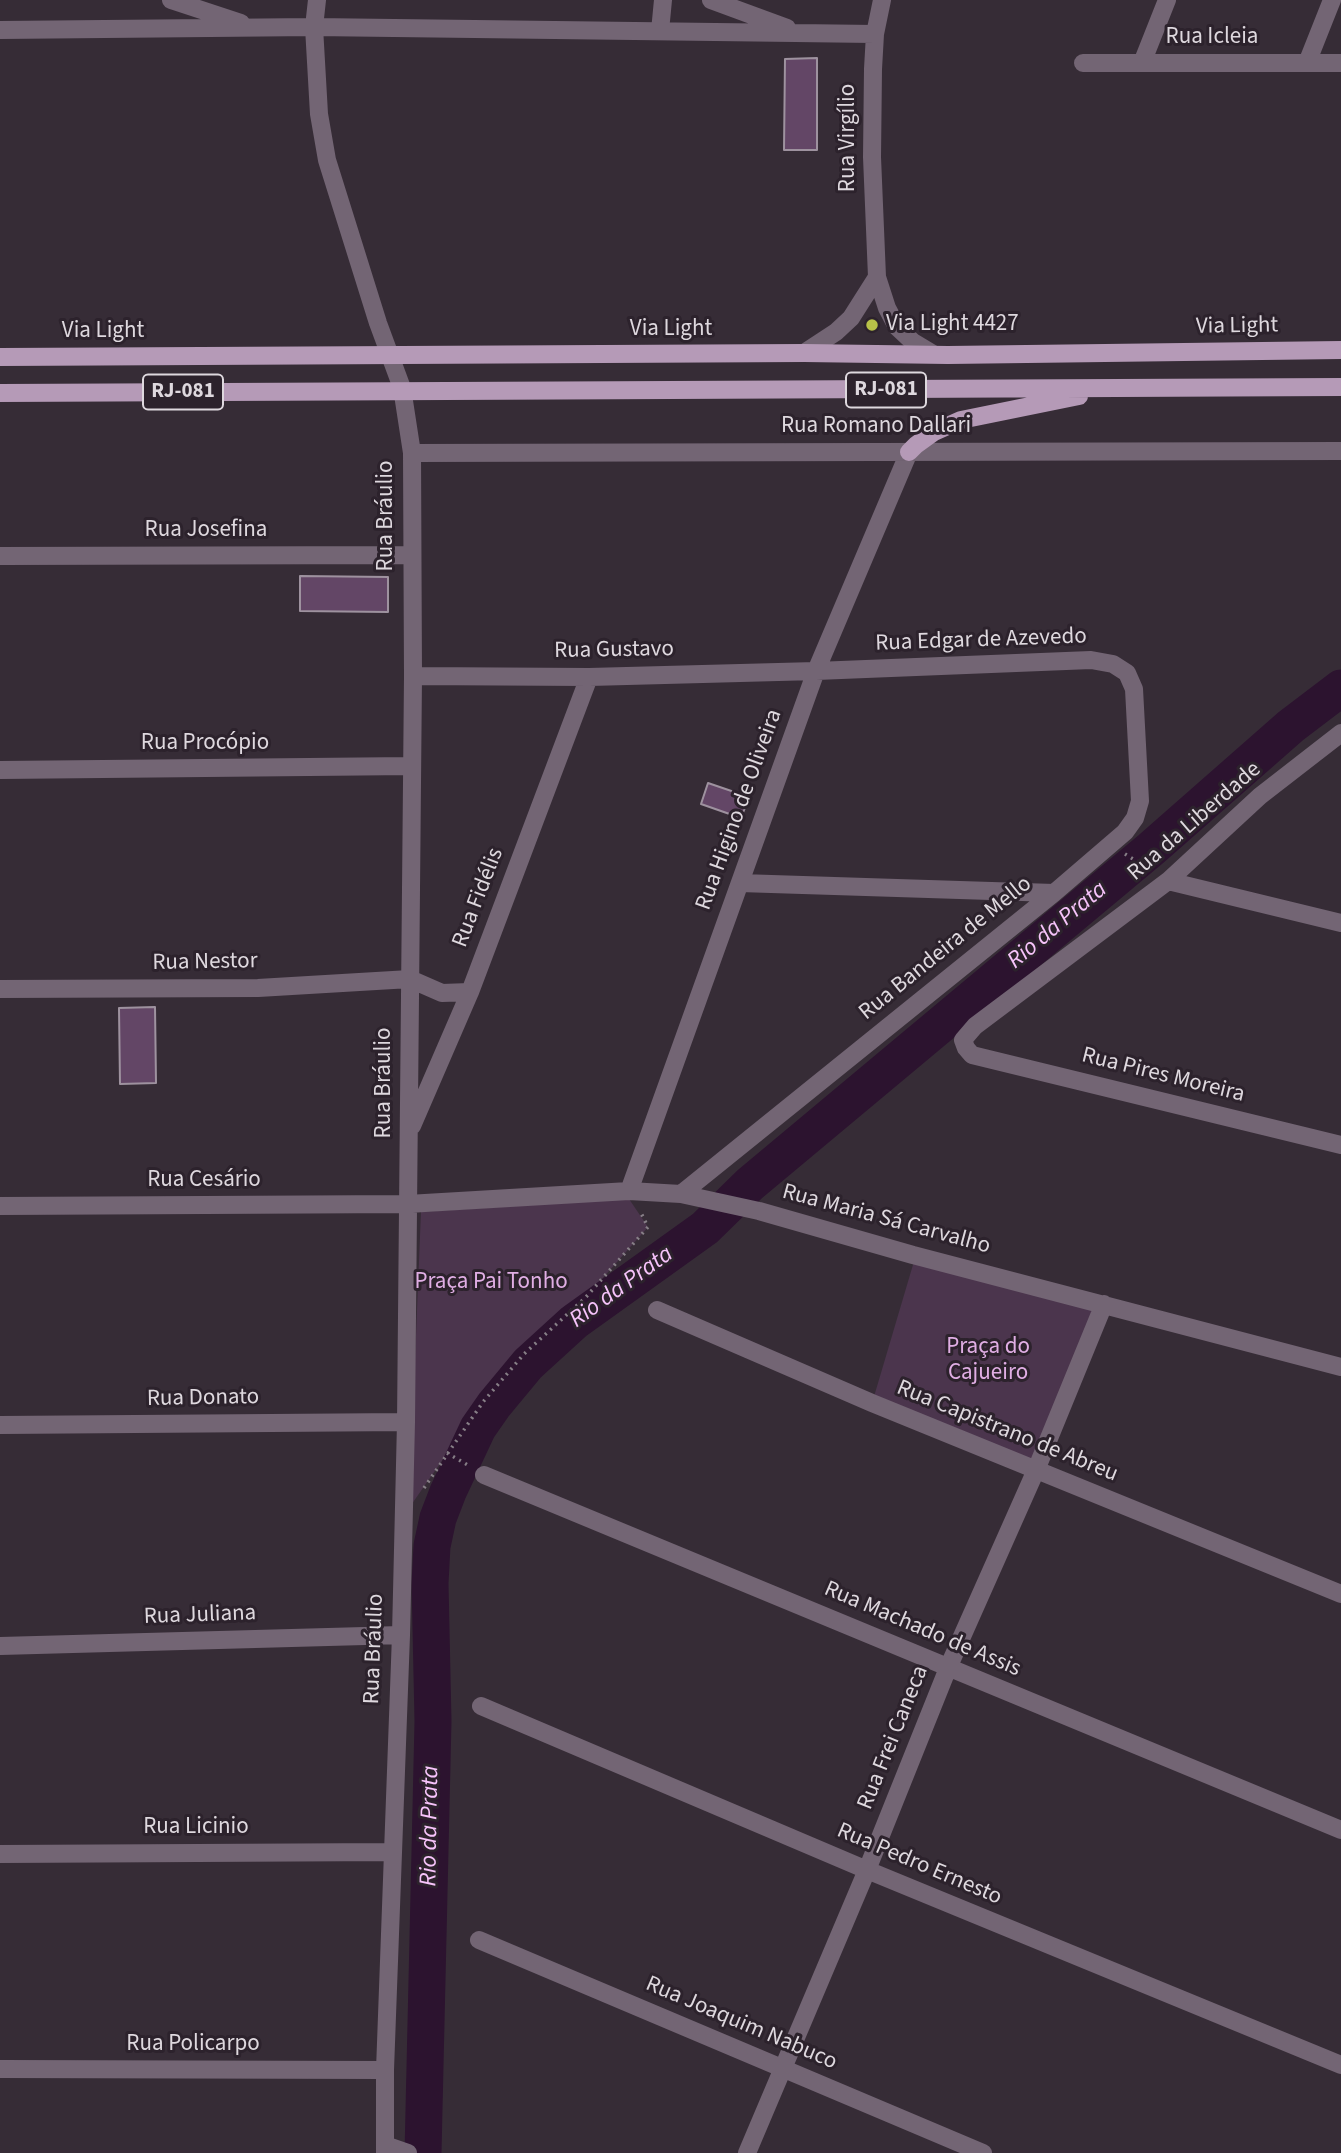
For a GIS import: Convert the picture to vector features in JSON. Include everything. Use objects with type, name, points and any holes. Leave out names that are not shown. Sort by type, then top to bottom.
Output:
[{"type":"main road","name":"Via Light","points":[[0,357],[1341,350]]},
{"type":"main road","name":"RJ-081","points":[[0,393],[1341,387]]},
{"type":"main road","points":[[909,452],[934,432],[961,420],[1118,388]]},
{"type":"street","points":[[171,0],[256,27]]},
{"type":"street","name":"Rua Bráulio","points":[[317,0],[314,27],[319,114],[327,160],[378,323],[402,388],[412,453],[406,1422],[385,2070],[385,2149]]},
{"type":"street","points":[[660,31],[663,0]]},
{"type":"street","points":[[711,0],[802,33]]},
{"type":"street","name":"Rua Virgílio","points":[[882,0],[876,34],[872,157],[877,277],[887,309],[897,327],[905,336],[933,354]]},
{"type":"street","points":[[1142,63],[1167,0]]},
{"type":"street","points":[[1307,63],[1332,0]]},
{"type":"street","points":[[0,30],[314,27],[876,34]]},
{"type":"street","name":"Rua Icleia","points":[[1083,63],[1341,63]]},
{"type":"street","points":[[804,353],[836,332],[851,318],[877,277]]},
{"type":"street","name":"Rua Romano Dallari","points":[[412,453],[1341,451]]},
{"type":"street","name":"Rua Higino de Oliveira","points":[[629,1191],[816,671],[909,452]]},
{"type":"street","name":"Rua Josefina","points":[[0,556],[412,555]]},
{"type":"street","name":"Rua Edgar de Azevedo","points":[[816,671],[1091,660],[1113,664],[1127,673],[1135,689]]},
{"type":"street","name":"Rua Gustavo","points":[[412,676],[589,677],[816,671]]},
{"type":"street","name":"Rua Fidélis","points":[[409,1133],[470,992],[589,677]]},
{"type":"street","name":"Rua Bandeira de Mello","points":[[681,1194],[1111,846],[1135,818],[1140,801],[1135,689]]},
{"type":"street","name":"Rua da Liberdade","points":[[972,1055],[965,1048],[963,1040],[975,1026],[1341,733]]},
{"type":"street","name":"Rua Procópio","points":[[0,770],[411,766]]},
{"type":"street","points":[[1163,878],[1341,923]]},
{"type":"street","points":[[740,883],[1054,893]]},
{"type":"street","points":[[410,979],[442,993],[470,992]]},
{"type":"street","name":"Rua Nestor","points":[[0,989],[258,988],[410,979]]},
{"type":"street","name":"Rua Pires Moreira","points":[[972,1055],[1341,1145]]},
{"type":"street","name":"Rua Maria Sá Carvalho","points":[[408,1204],[629,1191],[681,1194],[759,1211],[913,1255],[1341,1367]]},
{"type":"street","name":"Rua Cesário","points":[[0,1206],[408,1204]]},
{"type":"street","name":"Rua Frei Caneca","points":[[747,2153],[781,2067],[867,1870],[948,1668],[1036,1470],[1104,1304]]},
{"type":"street","name":"Rua Capistrano de Abreu","points":[[657,1310],[872,1403],[1341,1594]]},
{"type":"street","name":"Rua Donato","points":[[0,1425],[406,1422]]},
{"type":"street","name":"Rua Machado de Assis","points":[[482,1474],[1341,1830]]},
{"type":"street","name":"Rua Juliana","points":[[0,1646],[401,1635]]},
{"type":"street","name":"Rua Pedro Ernesto","points":[[481,1706],[867,1870],[1341,2065]]},
{"type":"street","name":"Rua Licinio","points":[[0,1854],[393,1852]]},
{"type":"street","name":"Rua Joaquim Nabuco","points":[[479,1940],[983,2153]]},
{"type":"street","name":"Rua Policarpo","points":[[0,2069],[385,2070]]},
{"type":"street","points":[[385,2149],[408,2153]]},
{"type":"path","points":[[1122,852],[1163,878]]},
{"type":"path","points":[[421,1493],[482,1402],[524,1354],[586,1297],[648,1227],[629,1191]]},
{"type":"path","points":[[447,1452],[482,1474]]},
{"type":"green space","name":"Praça Pai Tonho","points":[[629,1199],[648,1227],[586,1297],[524,1354],[483,1402],[409,1508],[421,1212]]},
{"type":"green space","name":"Praça do Cajueiro","points":[[915,1258],[1100,1307],[1034,1468],[873,1400]]},
{"type":"building","points":[[817,58],[817,150],[784,150],[785,59]]},
{"type":"building","points":[[300,576],[388,577],[388,612],[300,611]]},
{"type":"building","points":[[708,783],[749,797],[741,818],[701,804]]},
{"type":"building","points":[[155,1007],[156,1083],[120,1084],[119,1008]]},
{"type":"waterway","name":"Rio da Prata","points":[[423,2153],[433,1721],[430,1583],[432,1546],[438,1518],[448,1492],[478,1428],[528,1364],[574,1322],[705,1228],[750,1184],[1151,849],[1291,726],[1341,688]]},
{"type":"place","name":"Via Light 4427","points":[[872,325]]}]
